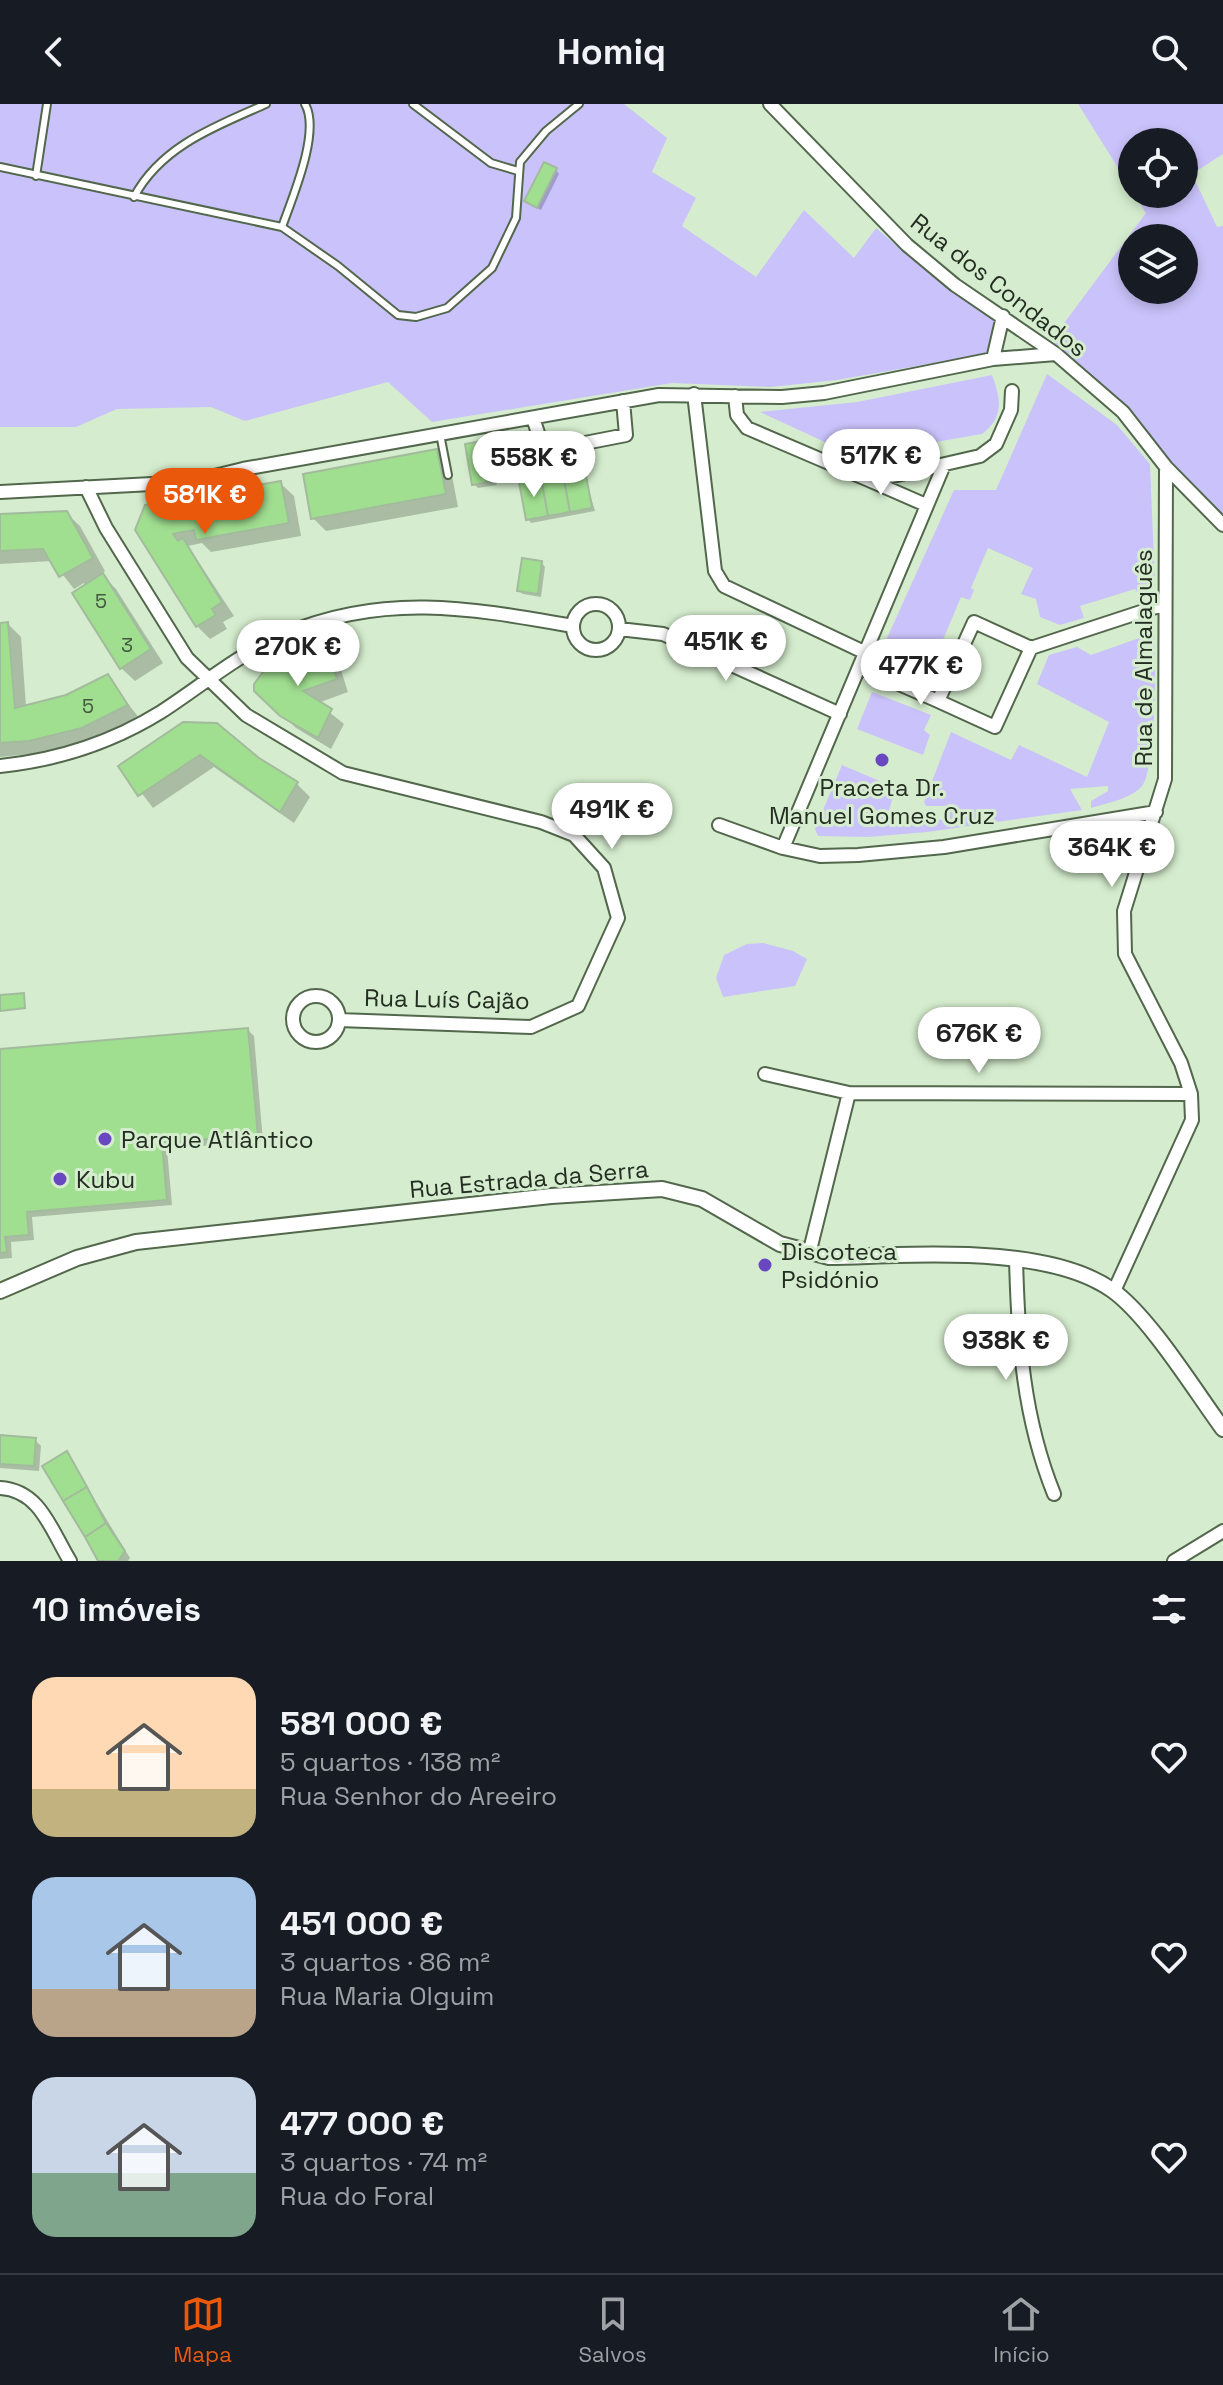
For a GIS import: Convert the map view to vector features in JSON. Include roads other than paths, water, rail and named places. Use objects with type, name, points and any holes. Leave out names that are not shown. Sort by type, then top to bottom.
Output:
[{"type":"street","name":"Rua dos Condados","points":[[770,104],[907,245],[955,285],[1056,354],[1123,412],[1166,467],[1223,525]]},
{"type":"street","points":[[993,359],[1003,316]]},
{"type":"street","points":[[0,492],[190,482],[623,401],[694,394],[824,393],[993,359],[1056,354]]},
{"type":"street","points":[[871,481],[980,456],[996,444],[1011,410],[1012,391]]},
{"type":"street","points":[[694,394],[715,571],[724,586],[866,653]]},
{"type":"street","points":[[735,396],[737,415],[747,428],[926,505]]},
{"type":"street","points":[[533,418],[544,451],[589,443],[626,435],[623,401]]},
{"type":"street","points":[[783,848],[944,465]]},
{"type":"street","name":"Rua de Almalaguês","points":[[1114,1291],[1192,1120],[1191,1094],[1181,1063],[1125,954],[1124,911],[1165,779],[1166,467]]},
{"type":"street","name":"Rua Luís Cajão","points":[[86,487],[106,528],[187,658],[211,677],[246,715],[343,773],[541,822],[574,835],[604,868],[618,918],[578,1006],[531,1027],[339,1020]]},
{"type":"street","points":[[597,604],[613,612],[619,629],[611,644],[594,650],[578,643],[573,626],[581,610],[597,604]]},
{"type":"street","points":[[938,701],[974,622],[1031,648],[1165,604]]},
{"type":"street","points":[[0,766],[67,755],[115,738],[282,635],[332,617],[390,606],[461,607],[573,626]]},
{"type":"street","points":[[619,629],[663,634],[840,714]]},
{"type":"street","points":[[860,667],[995,727],[1031,648]]},
{"type":"street","points":[[719,825],[783,848],[820,856],[870,855],[1156,812]]},
{"type":"street","points":[[765,1074],[849,1093],[1191,1094]]},
{"type":"street","points":[[809,1254],[849,1093]]},
{"type":"street","name":"Rua Estrada da Serra","points":[[0,1291],[77,1258],[136,1242],[551,1196],[662,1189],[702,1199],[780,1244],[809,1254],[829,1257],[983,1255],[1016,1258],[1088,1277],[1114,1291],[1155,1337],[1223,1429]]},
{"type":"street","points":[[1016,1258],[1018,1344],[1035,1447],[1054,1494]]},
{"type":"street","points":[[0,1488],[17,1489],[31,1497],[70,1561]]},
{"type":"street","points":[[1174,1561],[1223,1531]]},
{"type":"lane","points":[[36,176],[47,104]]},
{"type":"lane","points":[[134,197],[145,176],[171,151],[266,104]]},
{"type":"lane","points":[[282,227],[309,141],[310,113],[305,104]]},
{"type":"lane","points":[[413,104],[491,163],[518,171]]},
{"type":"lane","points":[[0,167],[282,227],[338,266],[398,315],[416,317],[447,308],[492,268],[516,218],[520,162],[546,131],[579,104]]},
{"type":"lane","points":[[440,434],[448,475]]},
{"type":"place","name":"Praceta Dr. Manuel Gomes Cruz","points":[[882,760]]},
{"type":"place","name":"Parque Atlântico","points":[[105,1139]]},
{"type":"place","name":"Kubu","points":[[60,1179]]},
{"type":"place","name":"Discoteca Psidónio","points":[[765,1265]]}]
